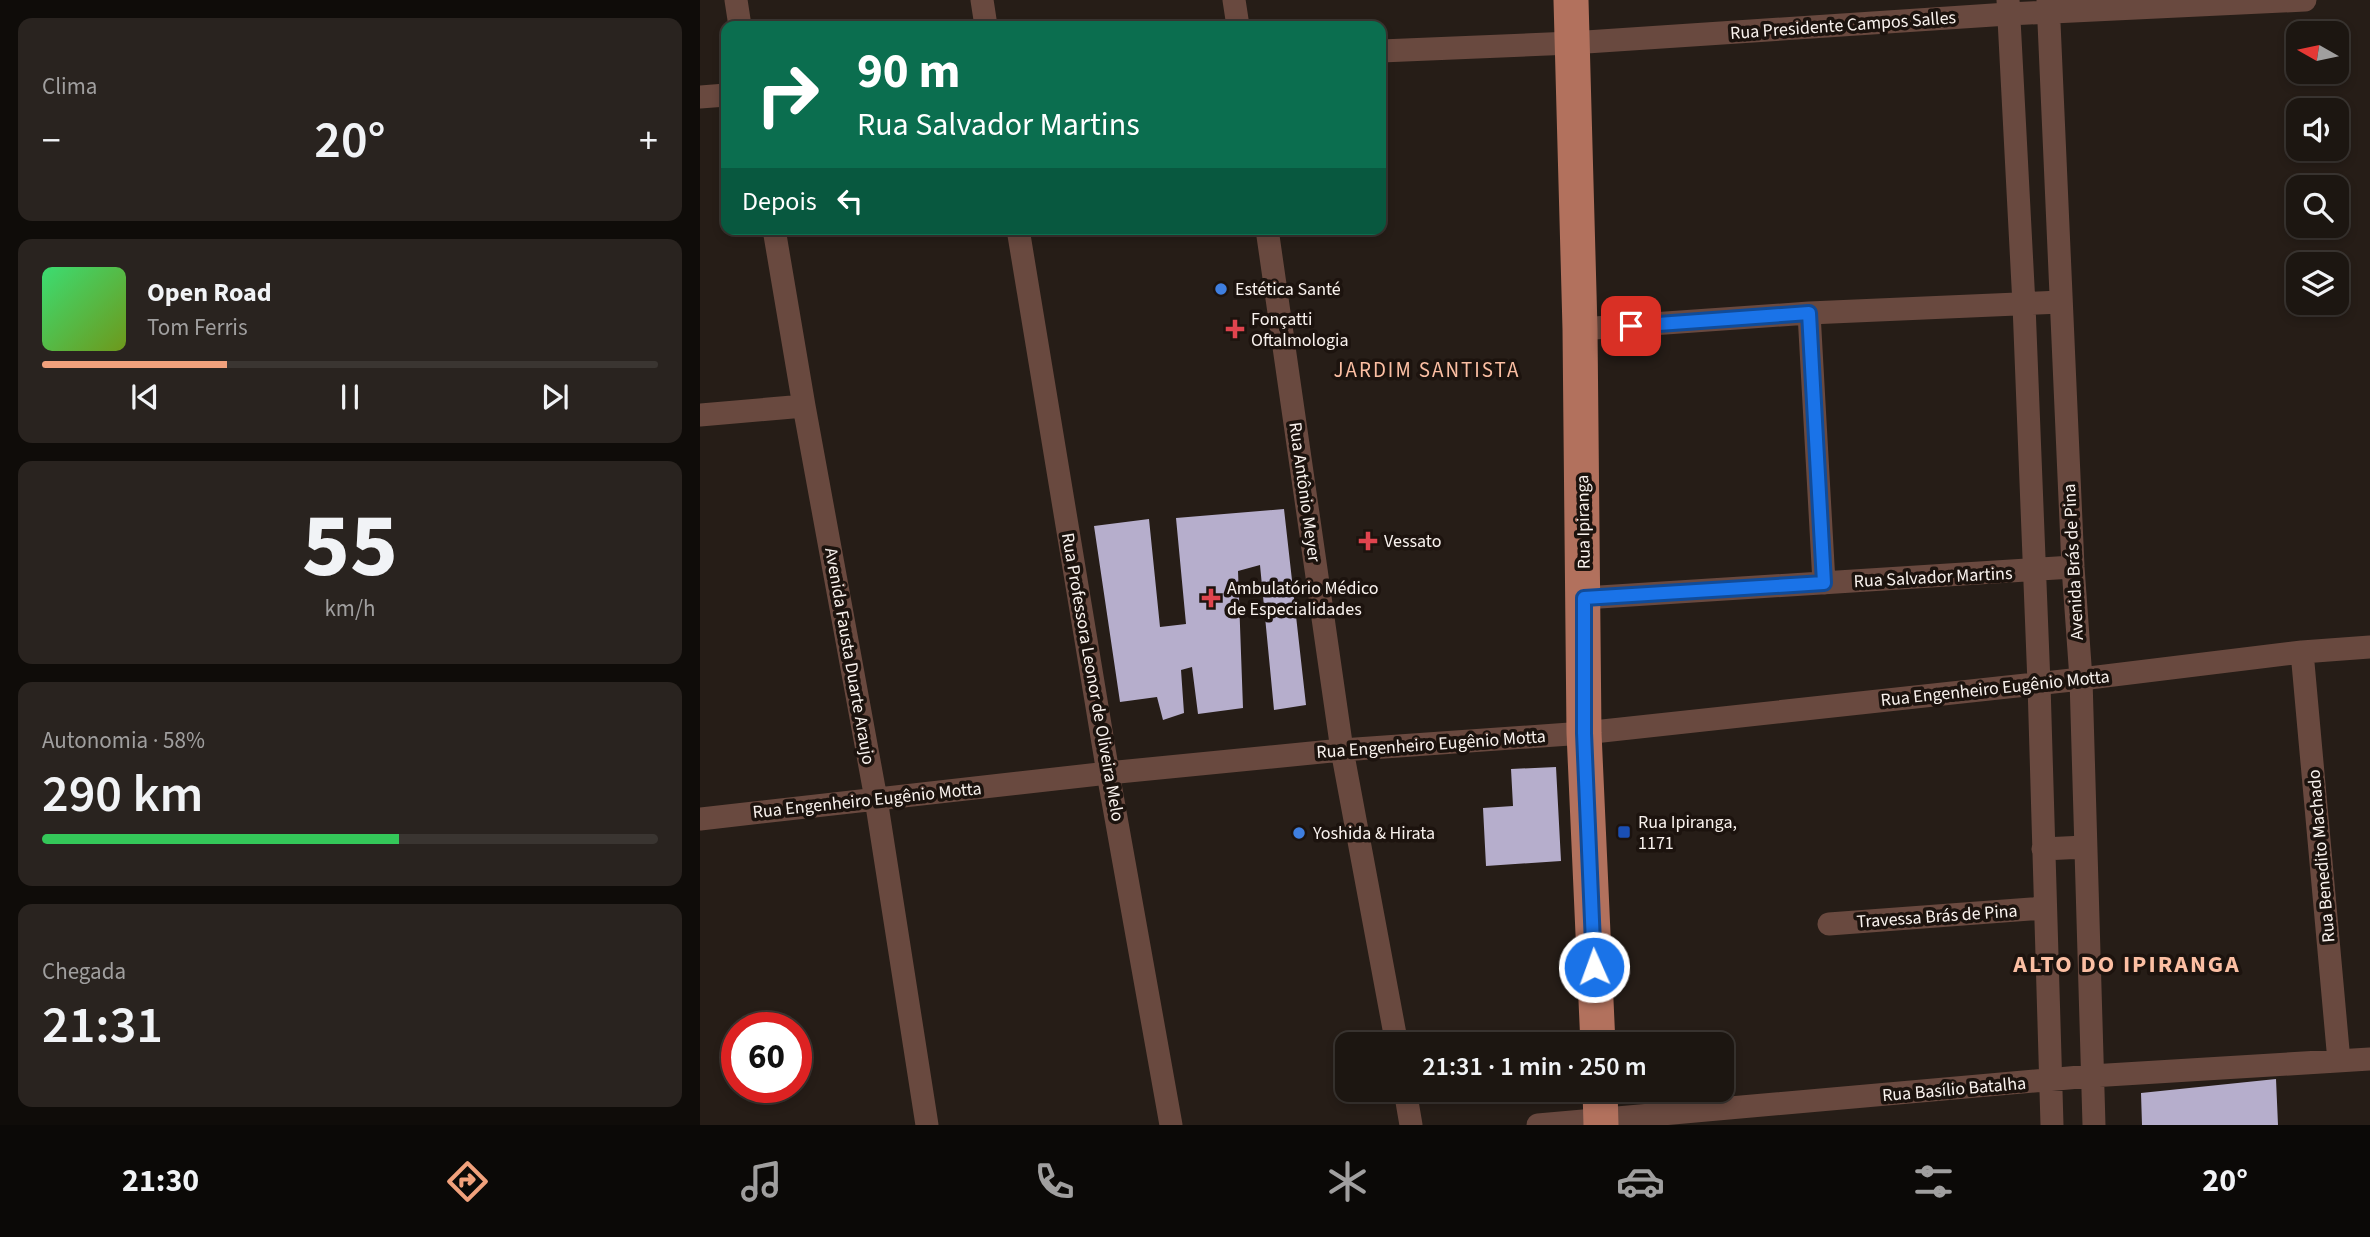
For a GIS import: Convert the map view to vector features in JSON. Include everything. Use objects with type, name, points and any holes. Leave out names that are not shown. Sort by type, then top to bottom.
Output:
[{"type":"main road","name":"Rua Ipiranga","points":[[1572,0],[1580,330],[1584,733],[1597,1032]]},
{"type":"street","points":[[736,0],[739,21]]},
{"type":"street","points":[[982,0],[985,21]]},
{"type":"street","points":[[1234,0],[1237,21]]},
{"type":"street","name":"Rua Presidente Campos Salles","points":[[1386,51],[1572,43],[2008,7],[2305,0]]},
{"type":"street","name":"Avenida Brás de Pina","points":[[2048,6],[2073,567],[2081,679],[2094,1125]]},
{"type":"street","points":[[2008,7],[2024,305],[2039,684],[2052,1125]]},
{"type":"street","points":[[700,97],[721,95]]},
{"type":"street","name":"Avenida Fausta Duarte Araujo","points":[[775,235],[876,799],[927,1125]]},
{"type":"street","name":"Rua Professora Leonor de Oliveira Melo","points":[[1019,235],[1108,773],[1171,1125]]},
{"type":"street","name":"Rua Antônio Meyer","points":[[1268,235],[1342,750],[1395,1032]]},
{"type":"street","points":[[1580,330],[1809,313],[2061,303]]},
{"type":"street","points":[[1809,313],[1824,583]]},
{"type":"street","points":[[700,415],[804,406]]},
{"type":"street","name":"Rua Salvador Martins","points":[[1584,598],[2073,567]]},
{"type":"street","name":"Rua Engenheiro Eugênio Motta","points":[[700,819],[1108,773],[1342,750],[1584,733],[2039,684],[2302,652],[2370,647]]},
{"type":"street","name":"Rua Benedito Machado","points":[[2302,652],[2339,1061]]},
{"type":"street","points":[[2043,849],[2085,847]]},
{"type":"street","name":"Travessa Brás de Pina","points":[[1829,924],[2044,908]]},
{"type":"street","name":"Rua Basílio Batalha","points":[[1538,1125],[1601,1111],[2370,1059]]},
{"type":"street","points":[[1407,1102],[1411,1125]]},
{"type":"building","name":"Ambulatório Médico de Especialidades","points":[[1284,509],[1306,705],[1274,710],[1260,565],[1238,571],[1243,708],[1198,714],[1192,667],[1181,670],[1184,713],[1163,720],[1157,697],[1120,702],[1094,526],[1149,519],[1160,627],[1186,624],[1176,518]]},
{"type":"building","points":[[1556,767],[1561,861],[1486,866],[1483,808],[1513,806],[1511,769]]},
{"type":"building","points":[[2276,1079],[2278,1125],[2142,1125],[2141,1093]]},
{"type":"place","name":"Estética Santé","points":[[1221,289]]},
{"type":"place","name":"Fonçatti Oftalmologia","points":[[1235,329]]},
{"type":"place","name":"Vessato","points":[[1368,541]]},
{"type":"place","name":"Ambulatório Médico de Especialidades","points":[[1211,598]]},
{"type":"place","name":"Rua Ipiranga, 1171","points":[[1624,832]]},
{"type":"place","name":"Yoshida & Hirata","points":[[1299,833]]},
{"type":"district","name":"JARDIM SANTISTA","points":[[1427,370]]},
{"type":"district","name":"ALTO DO IPIRANGA","points":[[2127,964]]},
{"type":"route","points":[[1594,967],[1584,733],[1584,598],[1824,583],[1809,313],[1631,326]]}]
